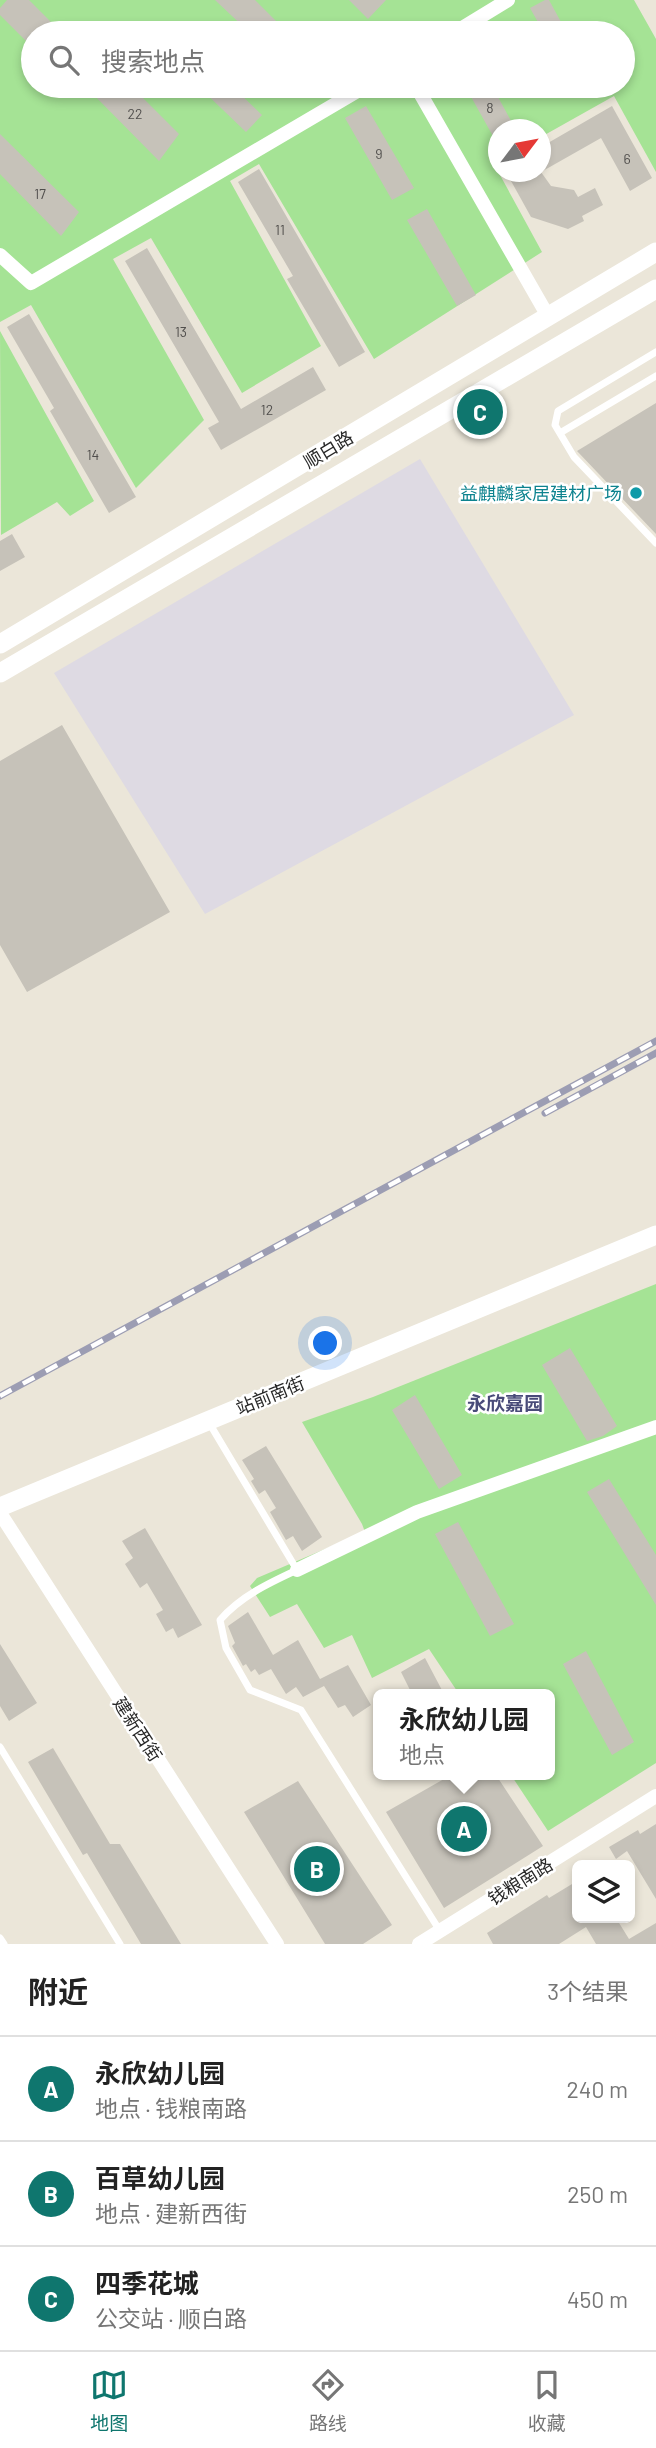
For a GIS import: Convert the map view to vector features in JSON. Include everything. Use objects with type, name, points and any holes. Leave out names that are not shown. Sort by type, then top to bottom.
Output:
[{"type":"main road","name":"顺白路","points":[[0,645],[656,252]]},
{"type":"main road","name":"顺白路","points":[[6,669],[656,289]]},
{"type":"main road","points":[[0,645],[6,669]]},
{"type":"main road","name":"站前南街","points":[[0,1507],[656,1235]]},
{"type":"street","points":[[474,21],[508,0]]},
{"type":"street","points":[[0,255],[31,283],[346,98]]},
{"type":"street","points":[[423,98],[549,317]]},
{"type":"street","points":[[297,1570],[417,1512],[656,1427]]},
{"type":"street","name":"建新西街","points":[[0,1513],[277,1944]]},
{"type":"street","name":"钱粮南路","points":[[419,1944],[656,1796]]},
{"type":"lane","points":[[656,352],[558,411],[555,425],[574,457],[656,543]]},
{"type":"lane","points":[[560,433],[656,376]]},
{"type":"lane","points":[[207,1421],[297,1570],[251,1593],[228,1611],[220,1620],[226,1648],[250,1690],[301,1710],[440,1931]]},
{"type":"lane","points":[[1,1753],[120,1944]]},
{"type":"lane","points":[[0,1938],[4,1944]]},
{"type":"shaded area","points":[[420,459],[574,715],[205,914],[54,673]]},
{"type":"green space","points":[[0,0],[634,0],[656,39],[656,172],[615,98],[635,98],[635,21],[21,21],[21,98],[610,98],[551,131],[551,119],[488,119],[488,182],[504,182],[542,252],[374,359],[259,164],[230,181],[321,346],[242,393],[151,238],[113,259],[204,420],[136,488],[31,305],[0,322]]},
{"type":"green space","points":[[0,331],[94,501],[70,516],[57,502],[1,535]]},
{"type":"green space","points":[[656,1284],[656,1763],[548,1831],[514,1780],[555,1780],[555,1689],[456,1689],[429,1649],[372,1678],[352,1635],[324,1648],[297,1604],[270,1617],[250,1586],[257,1578],[365,1532],[302,1422],[373,1397]]},
{"type":"building","points":[[7,0],[29,0],[50,21],[21,21],[21,36],[0,15],[0,8]]},
{"type":"building","points":[[215,0],[255,0],[276,21],[237,21]]},
{"type":"building","points":[[349,0],[386,0],[368,19]]},
{"type":"building","points":[[549,0],[560,21],[537,21],[530,8]]},
{"type":"building","points":[[97,98],[143,98],[179,134],[159,161]]},
{"type":"building","points":[[211,98],[244,98],[262,115],[246,132]]},
{"type":"building","points":[[472,98],[499,98],[510,119],[488,119],[488,127]]},
{"type":"building","points":[[366,106],[414,188],[392,200],[345,118]]},
{"type":"building","points":[[612,106],[652,178],[630,191],[601,138],[551,166],[551,141]]},
{"type":"building","points":[[0,134],[79,212],[61,236],[0,174]]},
{"type":"building","points":[[259,169],[365,352],[339,367],[287,279],[293,276],[238,182]]},
{"type":"building","points":[[512,182],[548,182],[551,186],[574,190],[578,197],[595,188],[603,205],[582,216],[584,221],[568,229],[531,217]]},
{"type":"building","points":[[427,209],[476,295],[457,306],[407,220]]},
{"type":"building","points":[[147,248],[241,409],[313,367],[326,390],[221,450],[208,428],[219,422],[125,261]]},
{"type":"building","points":[[29,314],[136,497],[109,513],[50,411],[54,408],[7,327]]},
{"type":"building","name":"益麒麟家居建材广场","points":[[656,403],[656,534],[577,451]]},
{"type":"building","points":[[12,534],[25,557],[0,571],[0,541]]},
{"type":"building","points":[[62,725],[170,912],[27,992],[0,945],[0,761]]},
{"type":"building","points":[[570,1348],[617,1426],[603,1436],[587,1441],[542,1365]]},
{"type":"building","points":[[415,1395],[462,1475],[439,1489],[392,1410]]},
{"type":"building","points":[[266,1446],[322,1537],[302,1551],[293,1536],[286,1540],[270,1512],[276,1508],[265,1490],[259,1494],[251,1481],[254,1479],[242,1460]]},
{"type":"building","points":[[609,1479],[656,1555],[656,1605],[587,1492]]},
{"type":"building","points":[[458,1522],[514,1624],[490,1636],[435,1534]]},
{"type":"building","points":[[145,1528],[202,1625],[178,1638],[173,1628],[166,1632],[156,1614],[163,1610],[147,1583],[140,1588],[125,1564],[133,1558],[122,1541]]},
{"type":"building","points":[[248,1612],[273,1655],[298,1640],[320,1679],[348,1665],[371,1705],[353,1717],[345,1705],[338,1708],[324,1686],[303,1697],[296,1687],[286,1694],[271,1669],[259,1675],[255,1669],[251,1672],[246,1664],[243,1666],[232,1646],[235,1643],[228,1626]]},
{"type":"building","points":[[0,1644],[37,1703],[9,1721],[0,1706]]},
{"type":"building","points":[[586,1651],[634,1742],[612,1755],[563,1664]]},
{"type":"building","points":[[425,1658],[441,1689],[410,1689],[401,1672]]},
{"type":"building","points":[[53,1748],[110,1844],[120,1844],[181,1944],[141,1944],[87,1853],[83,1855],[28,1762]]},
{"type":"building","points":[[442,1780],[499,1780],[543,1846],[444,1908],[386,1812]]},
{"type":"building","points":[[298,1781],[392,1925],[363,1944],[325,1944],[244,1812]]},
{"type":"building","points":[[656,1824],[656,1899],[635,1860],[627,1851],[616,1859],[609,1847],[638,1830],[640,1834]]},
{"type":"building","points":[[572,1884],[572,1923],[619,1923],[629,1939],[656,1923],[656,1944],[596,1944],[586,1927],[559,1944],[493,1944],[487,1933],[547,1895],[549,1898]]},
{"type":"railway","points":[[0,1396],[656,1041]]},
{"type":"railway","points":[[545,1113],[656,1053]]},
{"type":"place","name":"四季花城","points":[[480,412]]},
{"type":"place","name":"益麒麟家居建材广场","points":[[636,493]]},
{"type":"place","name":"永欣幼儿园","points":[[464,1829]]},
{"type":"place","name":"百草幼儿园","points":[[317,1869]]},
{"type":"district","name":"永欣嘉园","points":[[505,1402]]}]
